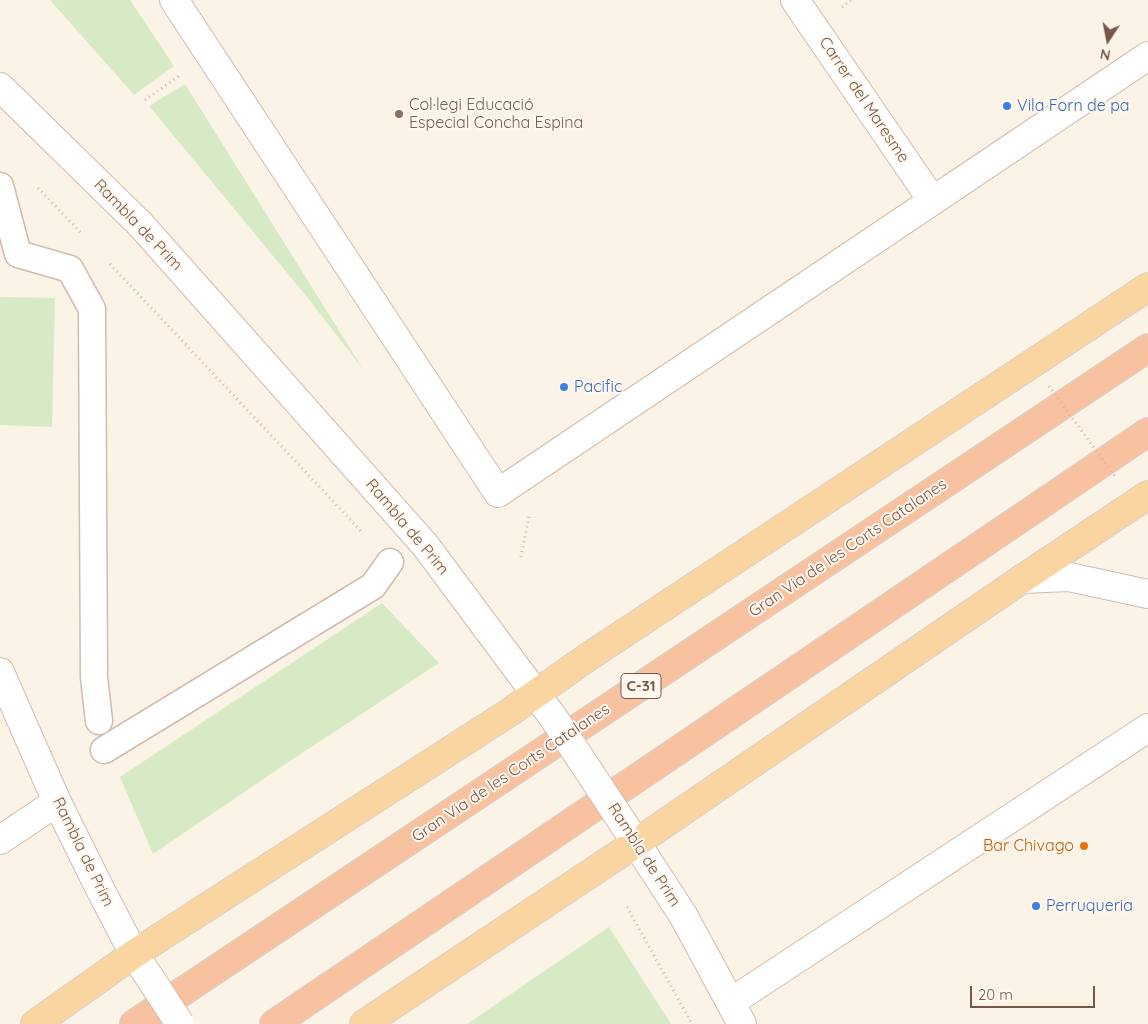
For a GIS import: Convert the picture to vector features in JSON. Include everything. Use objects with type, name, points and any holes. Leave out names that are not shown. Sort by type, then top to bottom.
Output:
[{"type":"highway","name":"Gran Via de les Corts Catalanes","points":[[134,1024],[1148,348]]},
{"type":"highway","points":[[274,1024],[1148,432]]},
{"type":"main road","points":[[35,1024],[134,954],[499,719],[1148,287]]},
{"type":"main road","points":[[364,1024],[630,833],[1148,495]]},
{"type":"street","points":[[174,0],[498,493],[1148,56]]},
{"type":"street","name":"Carrer del Maresme","points":[[795,0],[932,200]]},
{"type":"street","name":"Rambla de Prim","points":[[0,87],[147,232],[425,545],[553,717],[683,915],[736,1013]]},
{"type":"street","points":[[0,186],[18,254],[70,270],[92,309],[94,677],[98,721]]},
{"type":"street","points":[[104,750],[372,586],[390,562]]},
{"type":"street","points":[[1022,579],[1069,577],[1148,594]]},
{"type":"street","name":"Rambla de Prim","points":[[0,672],[57,802],[134,954],[180,1024]]},
{"type":"street","points":[[736,1013],[1148,728]]},
{"type":"street","points":[[0,840],[57,802]]},
{"type":"path","points":[[145,100],[179,76]]},
{"type":"path","points":[[54,204],[88,240]]},
{"type":"path","points":[[108,262],[390,562]]},
{"type":"path","points":[[1049,386],[1116,478]]},
{"type":"path","points":[[521,557],[530,511]]},
{"type":"path","points":[[627,907],[692,1024]]},
{"type":"green space","points":[[50,0],[130,0],[174,66],[134,95]]},
{"type":"green space","points":[[185,84],[363,369],[303,292],[149,106]]},
{"type":"green space","points":[[0,297],[55,298],[52,427],[0,425]]},
{"type":"green space","points":[[382,603],[439,663],[153,854],[120,777]]},
{"type":"green space","points":[[609,927],[671,1024],[467,1024]]},
{"type":"place","name":"Vila Forn de pa","points":[[1007,106]]},
{"type":"place","name":"Col·legi Educació Especial Concha Espina","points":[[399,114]]},
{"type":"place","name":"Pacific","points":[[564,387]]},
{"type":"place","name":"Bar Chivago","points":[[1084,846]]},
{"type":"place","name":"Perruqueria","points":[[1036,906]]}]
